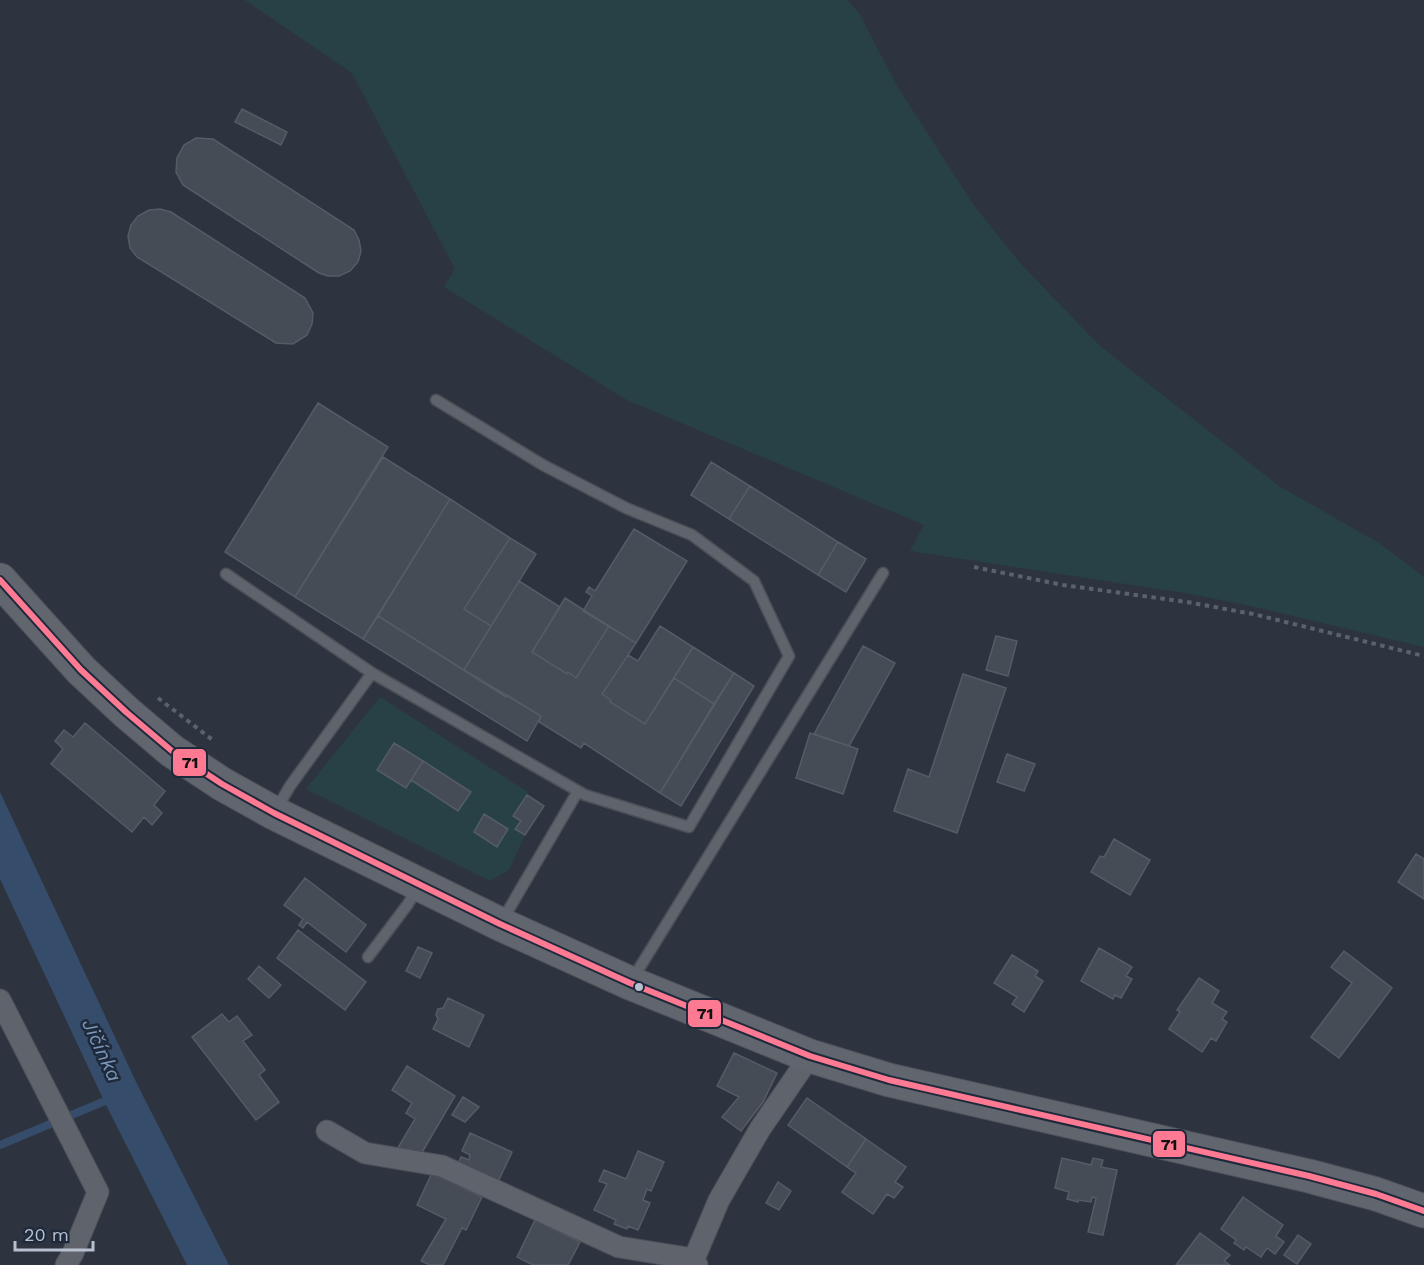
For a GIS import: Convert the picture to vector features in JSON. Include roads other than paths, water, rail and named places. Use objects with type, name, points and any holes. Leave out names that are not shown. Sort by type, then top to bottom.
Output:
[{"type":"main road","points":[[0,580],[81,670],[126,712],[172,751],[222,784],[274,813],[500,924],[630,983],[810,1056],[889,1080],[1309,1176],[1376,1194],[1424,1211]]},
{"type":"street","points":[[0,999],[98,1192],[66,1265]]},
{"type":"street","points":[[327,1131],[365,1153],[442,1166],[619,1247],[695,1262],[719,1200],[760,1129],[810,1056]]},
{"type":"lane","points":[[226,574],[372,673],[585,795],[689,826],[789,656],[754,581],[692,535],[626,508],[543,465],[436,400]]},
{"type":"lane","points":[[630,983],[883,573]]},
{"type":"lane","points":[[274,813],[290,786],[372,673]]},
{"type":"lane","points":[[500,924],[578,791]]},
{"type":"lane","points":[[368,957],[408,904],[420,884]]},
{"type":"water","name":"Jičínka","points":[[0,792],[138,1086],[229,1265],[187,1265],[105,1103],[0,879]]},
{"type":"waterway","points":[[0,1145],[112,1098]]}]
